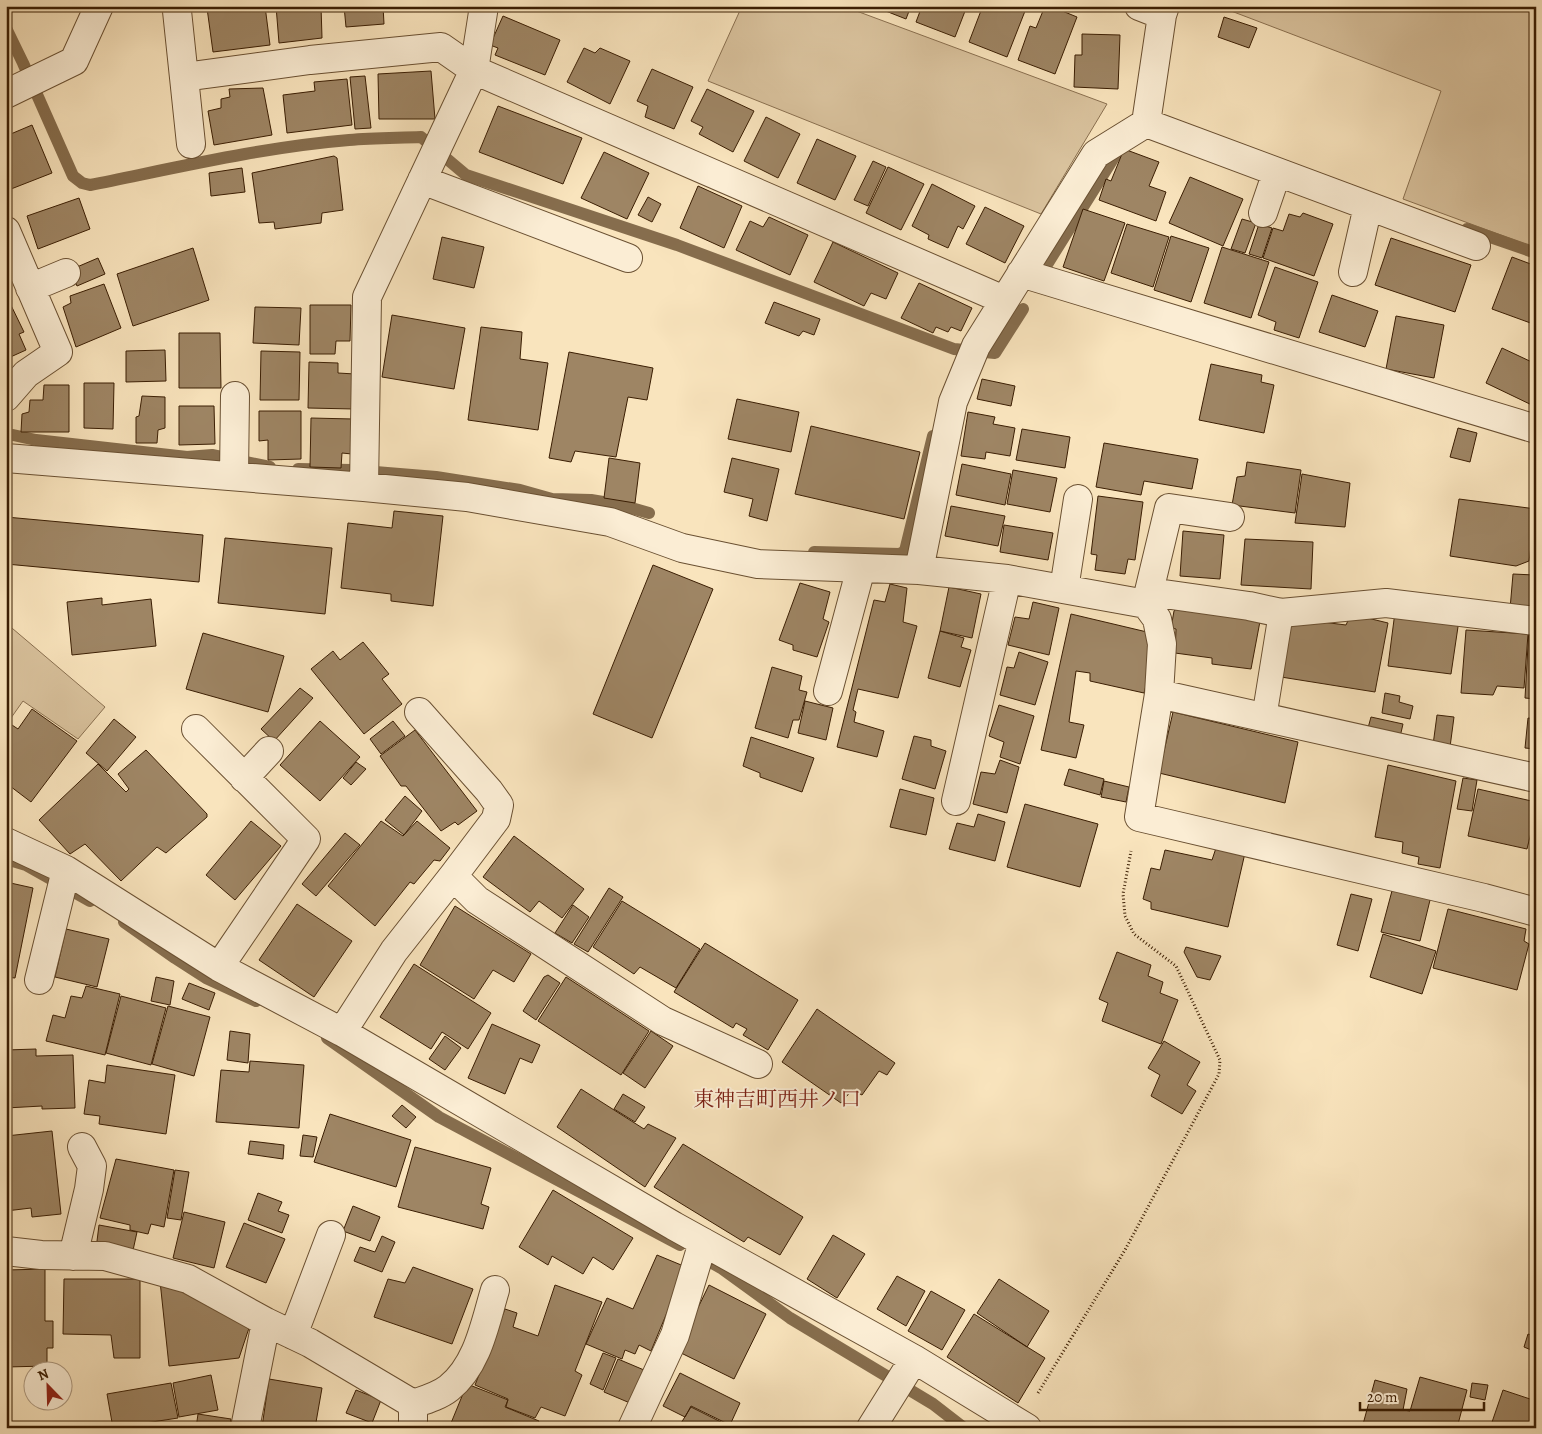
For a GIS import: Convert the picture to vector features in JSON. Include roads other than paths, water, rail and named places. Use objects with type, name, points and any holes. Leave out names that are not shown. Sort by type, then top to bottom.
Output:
[{"type":"street","points":[[11,91],[74,60],[99,6]]},
{"type":"street","points":[[364,487],[367,297],[474,70],[484,6]]},
{"type":"street","points":[[1146,123],[1155,9]]},
{"type":"street","points":[[177,11],[191,144]]},
{"type":"street","points":[[184,77],[310,60],[441,47],[474,70],[1004,300]]},
{"type":"street","points":[[1146,123],[1476,246]]},
{"type":"street","points":[[919,570],[953,402],[974,352],[1004,300],[1096,154],[1146,123]]},
{"type":"street","points":[[1263,213],[1277,172]]},
{"type":"street","points":[[422,180],[628,258]]},
{"type":"street","points":[[1353,272],[1368,206]]},
{"type":"street","points":[[6,231],[58,352],[26,374],[6,396]]},
{"type":"street","points":[[30,288],[66,273]]},
{"type":"street","points":[[1021,273],[1536,429]]},
{"type":"street","points":[[234,476],[236,396]]},
{"type":"street","points":[[6,458],[467,497],[610,522],[682,548],[758,564],[919,570],[1007,579],[1146,604],[1164,594],[1250,606],[1281,613],[1386,603],[1536,621]]},
{"type":"street","points":[[1064,589],[1078,499]]},
{"type":"street","points":[[1230,517],[1169,508],[1146,604],[1157,619],[1162,644],[1159,694],[1139,817],[1484,898],[1536,912]]},
{"type":"street","points":[[828,691],[861,568]]},
{"type":"street","points":[[956,802],[1007,579]]},
{"type":"street","points":[[1159,694],[1536,778]]},
{"type":"street","points":[[342,1032],[394,951],[496,819],[499,804],[419,712]]},
{"type":"street","points":[[196,730],[306,839],[219,967]]},
{"type":"street","points":[[244,778],[270,751]]},
{"type":"street","points":[[6,842],[65,873],[219,967],[342,1032],[911,1364],[1023,1426]]},
{"type":"street","points":[[39,980],[65,873]]},
{"type":"street","points":[[453,876],[477,900],[663,1021],[758,1064]]},
{"type":"street","points":[[73,1256],[89,1189],[92,1166],[82,1147]]},
{"type":"street","points":[[293,1334],[331,1235]]},
{"type":"street","points":[[632,1428],[675,1335],[703,1242]]},
{"type":"street","points":[[6,1251],[41,1255],[105,1256],[188,1279],[266,1322],[310,1343],[413,1416],[436,1396],[449,1388],[465,1371],[481,1340],[495,1290]]},
{"type":"street","points":[[245,1428],[266,1322]]},
{"type":"street","points":[[871,1428],[911,1364]]},
{"type":"lane","points":[[1264,718],[1281,613]]},
{"type":"waterway","points":[[6,28],[73,176],[82,183],[90,185],[219,159],[317,143],[376,138],[421,137],[466,175],[677,245],[954,349],[995,353],[1023,309]]},
{"type":"waterway","points":[[1046,266],[1121,146]]},
{"type":"waterway","points":[[1467,229],[1536,253]]},
{"type":"waterway","points":[[6,435],[187,457],[212,455],[270,467]]},
{"type":"waterway","points":[[814,552],[900,554],[905,551],[933,436]]},
{"type":"waterway","points":[[298,469],[351,470],[436,477],[520,490],[552,499],[591,500],[621,505],[649,513]]},
{"type":"waterway","points":[[6,859],[26,865],[90,901]]},
{"type":"waterway","points":[[124,922],[206,978],[256,1001]]},
{"type":"waterway","points":[[327,1038],[439,1117],[680,1245]]},
{"type":"waterway","points":[[698,1255],[721,1268],[790,1318],[933,1404],[964,1428]]},
{"type":"district","name":"東神吉町西井ノ口","points":[[777,1099]]}]
